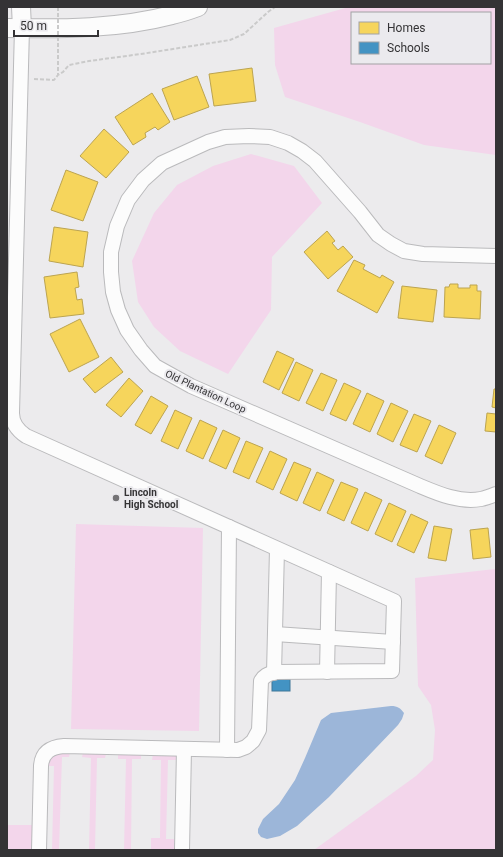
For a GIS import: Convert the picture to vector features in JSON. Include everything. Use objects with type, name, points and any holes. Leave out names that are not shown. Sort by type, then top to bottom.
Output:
[{"type":"main road","points":[[21,7],[14,28],[70,28],[133,23],[172,15],[198,7]]},
{"type":"street","points":[[14,28],[20,79],[12,228],[12,413],[14,424],[19,431],[26,436],[394,601],[392,671],[274,672],[263,677],[261,681],[259,730],[253,740],[246,747],[238,750],[226,750],[58,746],[47,752],[43,756],[41,766],[39,850]]},
{"type":"street","name":"Old Plantation Loop","points":[[496,256],[423,254],[404,251],[378,235],[360,212],[314,161],[302,152],[288,143],[270,137],[249,136],[225,137],[208,142],[162,163],[143,180],[128,200],[117,226],[111,252],[113,292],[118,310],[127,330],[141,350],[155,366],[191,386],[445,496],[467,500],[481,499],[496,494]]},
{"type":"street","points":[[226,750],[229,527]]},
{"type":"street","points":[[274,672],[277,549]]},
{"type":"street","points":[[327,672],[329,572]]},
{"type":"street","points":[[275,634],[393,642]]},
{"type":"street","points":[[182,850],[184,749]]},
{"type":"path","points":[[58,7],[58,75]]},
{"type":"path","points":[[20,79],[54,80],[69,65],[230,40],[244,34],[275,7]]},
{"type":"shaded area","points":[[349,7],[496,7],[496,155],[424,145],[285,97],[275,65],[274,28]]},
{"type":"shaded area","points":[[251,154],[294,166],[322,203],[272,257],[271,310],[228,374],[180,351],[154,327],[138,302],[132,261],[154,213],[177,185],[213,166]]},
{"type":"shaded area","points":[[76,524],[203,528],[199,731],[71,729]]},
{"type":"shaded area","points":[[496,564],[496,850],[314,850],[416,776],[433,760],[435,730],[431,705],[418,686],[415,578],[495,569]]},
{"type":"shaded area","points":[[68,751],[70,753],[69,757],[62,757],[59,850],[52,850],[54,766],[46,766],[53,753]]},
{"type":"shaded area","points":[[104,752],[106,754],[105,758],[97,758],[95,850],[89,850],[91,758],[82,757],[83,753]]},
{"type":"shaded area","points":[[119,754],[141,754],[141,759],[132,759],[131,850],[124,850],[126,759],[118,759]]},
{"type":"shaded area","points":[[153,754],[176,755],[177,760],[168,760],[166,839],[174,839],[174,850],[151,850],[151,838],[160,838],[161,760],[152,760]]},
{"type":"shaded area","points":[[7,825],[32,825],[32,850],[7,850]]},
{"type":"water","points":[[391,706],[399,708],[404,713],[398,725],[329,797],[297,826],[280,836],[267,839],[261,837],[258,833],[258,829],[263,819],[279,804],[295,780],[321,720],[331,713]]},
{"type":"building: Homes","points":[[252,68],[256,101],[214,106],[209,74]]},
{"type":"building: Homes","points":[[197,76],[209,107],[174,120],[162,89]]},
{"type":"building: Homes","points":[[152,93],[170,122],[158,130],[155,127],[145,133],[146,137],[133,145],[115,117]]},
{"type":"building: Homes","points":[[104,129],[129,152],[106,178],[80,156]]},
{"type":"building: Homes","points":[[66,170],[98,182],[83,221],[51,210]]},
{"type":"building: Homes","points":[[54,227],[88,232],[83,267],[49,261]]},
{"type":"building: Homes","points":[[327,231],[335,241],[332,243],[338,250],[343,246],[353,257],[328,279],[304,252]]},
{"type":"building: Homes","points":[[354,260],[365,265],[363,269],[380,278],[382,275],[394,282],[377,313],[337,291]]},
{"type":"building: Homes","points":[[77,272],[79,287],[75,288],[77,300],[82,299],[84,314],[50,318],[44,277]]},
{"type":"building: Homes","points":[[450,284],[458,284],[458,288],[470,288],[470,285],[477,285],[477,291],[481,291],[480,319],[444,317],[445,287],[449,287]]},
{"type":"building: Homes","points":[[402,286],[437,290],[433,322],[398,318]]},
{"type":"building: Homes","points":[[80,319],[99,357],[69,372],[50,334]]},
{"type":"building: Homes","points":[[277,351],[294,359],[279,390],[263,382]]},
{"type":"building: Homes","points":[[111,357],[123,372],[95,393],[83,379]]},
{"type":"building: Homes","points":[[296,362],[313,370],[299,401],[282,393]]},
{"type":"building: Homes","points":[[321,373],[337,380],[323,411],[306,403]]},
{"type":"building: Homes","points":[[129,378],[143,391],[121,417],[106,405]]},
{"type":"building: Homes","points":[[344,383],[361,391],[346,421],[330,414]]},
{"type":"building: Homes","points":[[494,389],[496,389],[496,408],[492,407]]},
{"type":"building: Homes","points":[[367,393],[384,401],[370,432],[353,424]]},
{"type":"building: Homes","points":[[151,396],[168,406],[151,434],[135,425]]},
{"type":"building: Homes","points":[[391,403],[408,411],[393,442],[377,434]]},
{"type":"building: Homes","points":[[175,410],[192,418],[178,449],[161,441]]},
{"type":"building: Homes","points":[[487,413],[496,414],[496,432],[485,431]]},
{"type":"building: Homes","points":[[414,414],[431,421],[417,452],[400,445]]},
{"type":"building: Homes","points":[[200,420],[217,428],[203,459],[186,451]]},
{"type":"building: Homes","points":[[439,425],[456,433],[442,464],[425,456]]},
{"type":"building: Homes","points":[[223,430],[240,438],[226,469],[209,461]]},
{"type":"building: Homes","points":[[246,441],[263,448],[249,479],[233,472]]},
{"type":"building: Homes","points":[[270,451],[287,459],[273,490],[256,482]]},
{"type":"building: Homes","points":[[294,462],[311,469],[297,501],[280,493]]},
{"type":"building: Homes","points":[[317,472],[334,480],[320,511],[303,503]]},
{"type":"building: Homes","points":[[341,482],[358,489],[344,521],[327,513]]},
{"type":"building: Homes","points":[[365,492],[382,500],[368,531],[351,523]]},
{"type":"building: Homes","points":[[389,503],[406,511],[392,542],[375,534]]},
{"type":"building: Homes","points":[[411,514],[428,522],[414,553],[397,545]]},
{"type":"building: Homes","points":[[434,526],[452,529],[446,561],[428,558]]},
{"type":"building: Homes","points":[[488,528],[491,557],[473,559],[470,530]]},
{"type":"building: Schools","points":[[272,679],[290,679],[290,691],[272,691]]},
{"type":"place","name":"Lincoln High School","points":[[116,498]]}]
